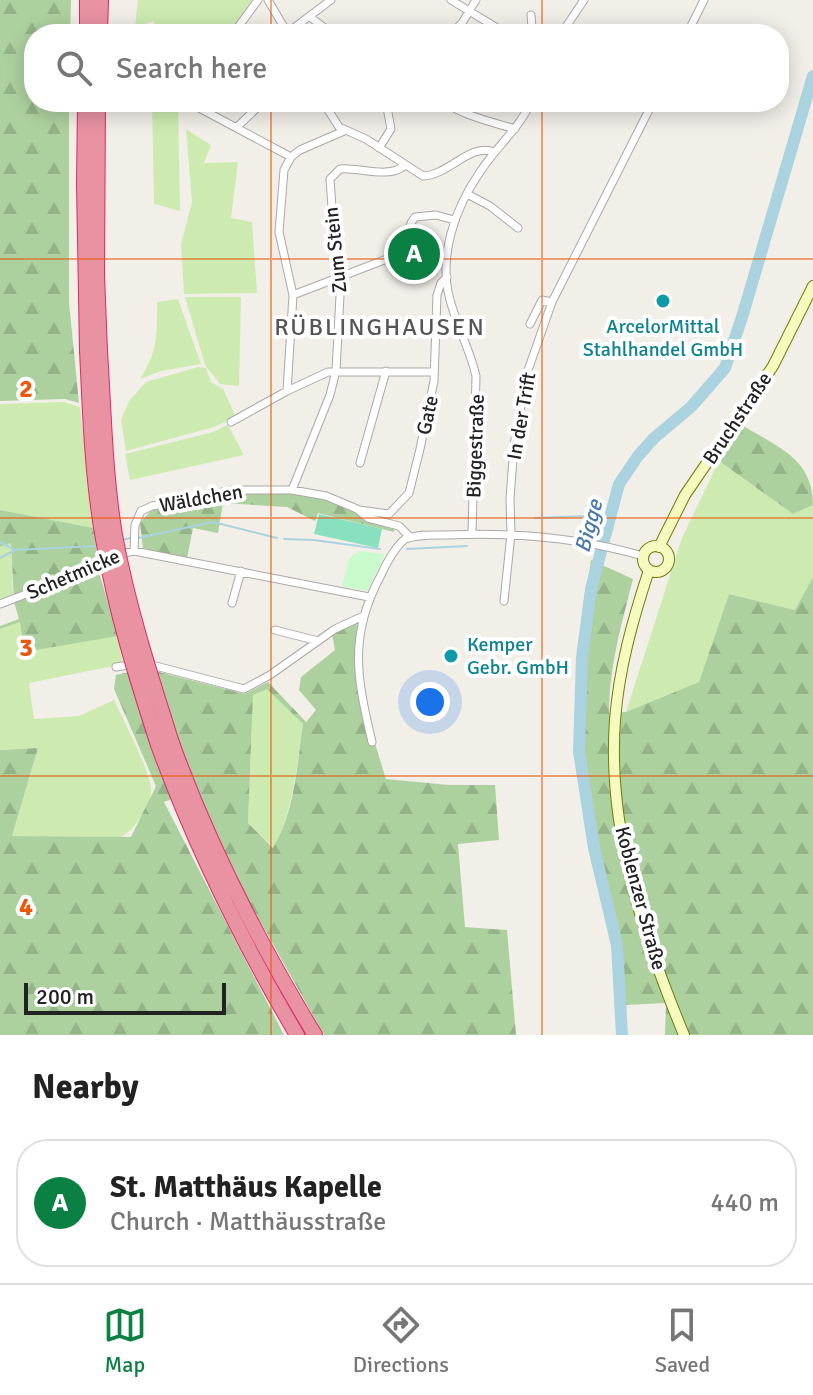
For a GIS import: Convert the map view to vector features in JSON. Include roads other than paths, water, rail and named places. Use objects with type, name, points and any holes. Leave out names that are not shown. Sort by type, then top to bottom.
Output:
[{"type":"highway","points":[[87,0],[87,24]]},
{"type":"highway","points":[[100,24],[101,0]]},
{"type":"highway","points":[[85,112],[84,184],[94,350],[116,536],[138,634],[180,803],[223,900],[297,1035]]},
{"type":"highway","points":[[94,350],[98,112]]},
{"type":"highway","points":[[165,744],[249,923],[315,1035]]},
{"type":"main road","name":"Bruchstraße","points":[[659,547],[685,495],[773,366],[813,286]]},
{"type":"main road","points":[[659,547],[667,554],[668,563],[659,572],[649,570],[643,556],[649,549],[659,547]]},
{"type":"main road","name":"Koblenzer Straße","points":[[649,570],[621,670],[615,719],[615,787],[623,842],[639,907],[684,1035]]},
{"type":"street","points":[[240,24],[258,0]]},
{"type":"street","points":[[268,0],[282,24]]},
{"type":"street","points":[[301,24],[331,0]]},
{"type":"street","points":[[451,0],[490,24]]},
{"type":"street","points":[[459,24],[476,0]]},
{"type":"street","points":[[568,24],[584,0]]},
{"type":"street","points":[[692,24],[704,0]]},
{"type":"street","points":[[531,15],[532,24]]},
{"type":"street","points":[[310,17],[319,24]]},
{"type":"street","points":[[208,112],[291,157]]},
{"type":"street","points":[[237,127],[253,112]]},
{"type":"street","points":[[328,112],[344,131],[366,139],[423,176],[433,176],[476,150],[483,148],[494,152]]},
{"type":"street","points":[[379,148],[391,125],[388,112]]},
{"type":"street","points":[[459,112],[515,129]]},
{"type":"street","name":"Biggestraße","points":[[472,534],[476,376],[470,351],[451,304],[447,277],[454,220],[494,152],[515,129],[525,112]]},
{"type":"street","name":"In der Trift","points":[[504,601],[511,534],[511,472],[526,376],[552,302],[648,112]]},
{"type":"street","points":[[287,391],[293,295],[279,232],[284,170],[291,157],[344,131]]},
{"type":"street","name":"Zum Stein","points":[[292,490],[330,395],[336,371],[341,277],[333,235],[330,179],[340,169],[395,172],[404,166]]},
{"type":"street","points":[[467,194],[490,206],[518,228]]},
{"type":"street","points":[[293,295],[392,257],[405,249],[415,217],[436,215],[454,220]]},
{"type":"street","name":"Gate","points":[[357,509],[389,514],[409,493],[434,372],[437,295],[447,277]]},
{"type":"street","name":"In der Trift","points":[[530,324],[542,300],[552,302]]},
{"type":"street","points":[[231,422],[287,391],[336,371],[434,372]]},
{"type":"street","points":[[360,463],[386,371]]},
{"type":"street","name":"Wäldchen","points":[[134,551],[135,525],[141,511],[152,506],[233,490],[292,490],[326,496],[357,509],[368,518],[399,526],[410,537],[472,534]]},
{"type":"street","points":[[472,534],[511,534],[587,542],[643,556]]},
{"type":"street","points":[[372,742],[360,678],[361,617],[400,543],[410,537]]},
{"type":"street","name":"Schetmicke","points":[[0,604],[60,581],[104,557],[134,551],[369,597]]},
{"type":"street","points":[[232,603],[241,571]]},
{"type":"street","points":[[116,667],[141,663],[236,688],[253,686],[342,625],[361,617]]},
{"type":"street","points":[[275,630],[318,641]]},
{"type":"waterway","name":"Bigge","points":[[622,1035],[617,945],[594,848],[579,751],[582,658],[591,589],[619,484],[654,438],[691,407],[725,368],[813,76]]},
{"type":"waterway","name":"Schetmicke","points":[[535,518],[610,518]]},
{"type":"waterway","name":"Schetmicke","points":[[138,538],[213,522],[277,538]]},
{"type":"waterway","name":"Schetmicke","points":[[122,540],[130,538]]},
{"type":"waterway","name":"Schetmicke","points":[[284,539],[380,549]]},
{"type":"waterway","points":[[0,542],[13,549]]},
{"type":"waterway","name":"Schetmicke","points":[[0,558],[15,550],[96,546]]},
{"type":"waterway","name":"Schetmicke","points":[[407,549],[467,546]]},
{"type":"place","name":"St. Matthäus Kapelle","points":[[414,254]]},
{"type":"place","name":"ArcelorMittal Stahlhandel GmbH","points":[[663,301]]},
{"type":"place","name":"Kemper Gebr. GmbH","points":[[451,656]]},
{"type":"district","name":"RÜBLINGHAUSEN","points":[[380,327]]}]
